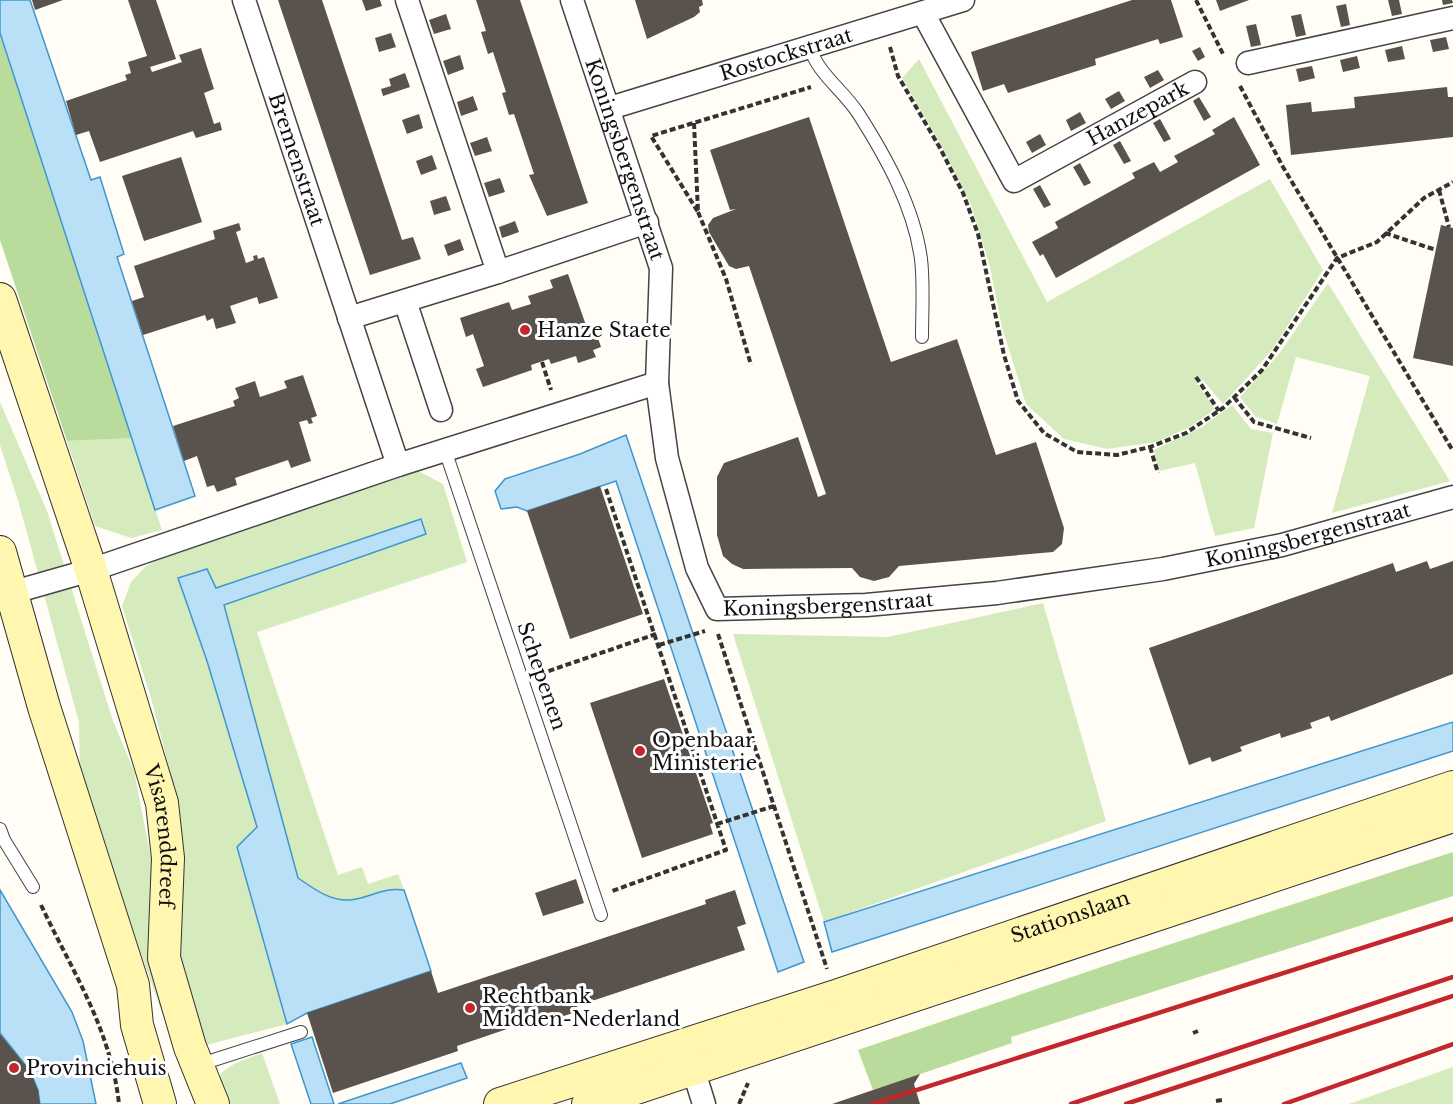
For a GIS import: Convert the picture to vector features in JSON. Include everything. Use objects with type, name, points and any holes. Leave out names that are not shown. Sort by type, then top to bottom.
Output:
[{"type":"main road","name":"Visarenddreef","points":[[0,299],[91,570],[162,803],[168,858],[164,958],[197,1065],[213,1104]]},
{"type":"main road","points":[[0,552],[6,594],[133,985],[137,1025],[160,1104]]},
{"type":"main road","name":"Stationslaan","points":[[689,1057],[836,996],[1453,787]]},
{"type":"main road","name":"Stationslaan","points":[[689,1057],[1453,816]]},
{"type":"main road","points":[[500,1104],[689,1057]]},
{"type":"main road","points":[[588,1104],[689,1057]]},
{"type":"street","name":"Bremenstraat","points":[[244,0],[398,465]]},
{"type":"street","points":[[407,0],[498,272]]},
{"type":"street","name":"Koningsbergenstraat","points":[[572,0],[610,108],[661,268],[657,382],[667,458],[697,568],[717,609],[878,604],[997,593],[1163,568],[1282,545],[1453,497]]},
{"type":"street","name":"Rostockstraat","points":[[610,108],[885,26],[963,0]]},
{"type":"street","name":"Hanzepark","points":[[923,13],[1014,181],[1195,82]]},
{"type":"street","points":[[1239,65],[1453,18]]},
{"type":"street","points":[[350,318],[647,222]]},
{"type":"street","points":[[405,301],[441,410]]},
{"type":"street","points":[[6,594],[91,570],[398,465],[657,382]]},
{"type":"street","points":[[689,1057],[704,1104]]},
{"type":"lane","points":[[810,48],[815,65],[848,98],[881,148],[906,204],[921,259],[922,337]]},
{"type":"lane","name":"Schepenen","points":[[445,450],[601,915]]},
{"type":"lane","points":[[0,829],[3,840],[33,887]]},
{"type":"lane","points":[[197,1065],[301,1032]]},
{"type":"path","points":[[1196,0],[1239,65],[1283,167],[1453,451]]},
{"type":"path","points":[[885,26],[898,76],[940,148],[963,194],[978,234],[1004,355],[1018,401],[1044,433],[1077,452],[1117,455],[1150,447],[1186,433],[1219,411],[1262,370],[1337,258],[1377,243],[1424,198],[1453,183]]},
{"type":"path","points":[[751,365],[726,279],[698,212],[651,136],[818,85],[826,76]]},
{"type":"path","points":[[694,123],[698,212]]},
{"type":"path","points":[[1439,190],[1449,227]]},
{"type":"path","points":[[1385,233],[1436,250]]},
{"type":"path","points":[[1196,377],[1219,411]]},
{"type":"path","points":[[1234,397],[1254,422],[1311,438]]},
{"type":"path","points":[[1150,447],[1158,473]]},
{"type":"path","points":[[595,897],[726,850],[662,644],[656,634],[606,489]]},
{"type":"path","points":[[717,609],[716,627],[836,996]]},
{"type":"path","points":[[662,644],[699,633]]},
{"type":"path","points":[[522,680],[656,634]]},
{"type":"path","points":[[717,824],[774,806]]},
{"type":"path","points":[[33,887],[96,1011],[116,1079],[119,1104]]},
{"type":"path","points":[[740,1104],[748,1083]]},
{"type":"path","points":[[1216,1101],[1222,1100]]},
{"type":"green space","points":[[0,35],[132,438],[67,441],[0,240]]},
{"type":"green space","points":[[919,59],[1047,302],[1270,179],[1323,270],[1272,350],[1223,404],[1203,380],[1196,382],[1215,409],[1190,427],[1156,442],[1107,449],[1064,439],[1026,404],[1002,327],[990,267],[971,205],[940,143],[902,78]]},
{"type":"green space","points":[[1328,283],[1450,481],[1332,513],[1370,376],[1296,357],[1277,424],[1256,417],[1240,397],[1279,354]]},
{"type":"green space","points":[[0,402],[47,511],[113,721],[134,771],[153,868],[175,1042],[162,1013],[80,779],[79,722],[19,504],[0,445]]},
{"type":"green space","points":[[1232,405],[1251,429],[1273,433],[1254,528],[1215,536],[1195,463],[1159,471],[1154,450],[1202,427]]},
{"type":"green space","points":[[132,438],[162,530],[131,538],[95,526],[67,441]]},
{"type":"green space","points":[[416,470],[443,484],[467,562],[257,632],[338,875],[362,867],[368,884],[398,874],[404,890],[389,890],[356,899],[342,900],[322,893],[298,878],[224,605],[426,534],[422,520],[215,588],[178,578],[207,661],[257,827],[237,847],[287,1024],[199,1047],[180,968],[178,814],[169,767],[151,698],[122,606],[131,582],[146,566],[170,554]]},
{"type":"green space","points":[[1043,603],[1106,821],[824,922],[733,634],[888,637]]},
{"type":"green space","points":[[1453,852],[1453,896],[1011,1037],[1012,1043],[873,1090],[858,1050],[1113,963]]},
{"type":"green space","points":[[262,1053],[280,1104],[228,1104],[220,1093],[218,1084],[220,1076],[233,1065]]},
{"type":"green space","points":[[1453,1067],[1453,1104],[1349,1104]]},
{"type":"water","points":[[0,0],[30,0],[91,180],[100,177],[124,254],[117,257],[195,496],[155,510],[0,33]]},
{"type":"water","points":[[626,435],[804,962],[778,972],[616,481],[527,511],[517,507],[501,509],[495,491],[505,479],[580,454]]},
{"type":"water","points":[[421,519],[426,534],[224,605],[298,878],[322,893],[342,900],[356,899],[389,890],[404,890],[431,971],[307,1013],[287,1024],[237,847],[257,827],[207,661],[178,578],[207,569],[216,588]]},
{"type":"water","points":[[1453,722],[1453,751],[832,952],[824,922]]},
{"type":"water","points":[[0,890],[72,1012],[83,1041],[96,1104],[40,1104],[38,1090],[30,1071],[0,1033]]},
{"type":"water","points":[[312,1037],[334,1104],[311,1104],[291,1044]]},
{"type":"water","points":[[461,1063],[467,1078],[390,1104],[338,1104]]},
{"type":"building","points":[[32,0],[63,0],[35,10]]},
{"type":"building","points":[[128,0],[156,0],[176,59],[150,67],[152,72],[182,62],[179,55],[201,48],[214,89],[204,93],[214,124],[220,122],[222,130],[196,138],[193,131],[100,162],[89,131],[76,135],[66,101],[127,80],[125,75],[131,73],[128,62],[147,56]]},
{"type":"building","points":[[278,0],[322,0],[402,240],[413,237],[421,259],[370,275]]},
{"type":"building","points":[[362,0],[380,0],[382,6],[366,11]]},
{"type":"building","points":[[476,0],[520,0],[588,203],[547,216],[529,175],[534,174],[514,114],[509,115],[502,93],[506,92],[493,52],[488,54],[481,32],[486,31]]},
{"type":"building","points":[[635,0],[702,0],[703,5],[699,7],[700,12],[694,17],[647,39]]},
{"type":"building","points":[[1132,0],[1171,0],[1183,37],[1160,44],[1158,39],[1095,59],[1096,65],[1008,93],[1004,84],[983,91],[971,52]]},
{"type":"building","points":[[1216,0],[1249,0],[1220,11]]},
{"type":"building","points":[[1388,0],[1399,0],[1402,14],[1392,16]]},
{"type":"building","points":[[1442,0],[1452,0],[1453,3],[1443,5]]},
{"type":"building","points":[[1346,4],[1350,25],[1341,27],[1336,6]]},
{"type":"building","points":[[446,14],[451,29],[434,34],[429,20]]},
{"type":"building","points":[[1301,14],[1306,35],[1296,37],[1291,16]]},
{"type":"building","points":[[1256,24],[1261,45],[1251,47],[1246,26]]},
{"type":"building","points":[[391,33],[396,47],[379,52],[375,38]]},
{"type":"building","points":[[1446,37],[1449,49],[1433,52],[1430,40]]},
{"type":"building","points":[[1402,46],[1405,59],[1388,62],[1385,50]]},
{"type":"building","points":[[1200,47],[1205,57],[1198,61],[1192,51]]},
{"type":"building","points":[[460,55],[464,69],[448,75],[443,61]]},
{"type":"building","points":[[1357,56],[1360,68],[1343,72],[1340,60]]},
{"type":"building","points":[[1312,66],[1315,78],[1299,82],[1296,69]]},
{"type":"building","points":[[1158,70],[1164,80],[1150,88],[1144,77]]},
{"type":"building","points":[[405,73],[410,87],[383,96],[381,89],[391,86],[389,79]]},
{"type":"building","points":[[1447,87],[1448,97],[1453,97],[1453,137],[1291,155],[1286,105],[1311,102],[1312,112],[1355,108],[1354,97]]},
{"type":"building","points":[[1119,91],[1125,101],[1111,109],[1105,99]]},
{"type":"building","points":[[473,96],[478,110],[461,116],[457,102]]},
{"type":"building","points":[[1199,97],[1211,117],[1204,121],[1193,101]]},
{"type":"building","points":[[1080,112],[1086,123],[1071,131],[1066,120]]},
{"type":"building","points":[[419,114],[423,128],[407,134],[402,120]]},
{"type":"building","points":[[809,117],[891,362],[957,339],[996,455],[1036,442],[1064,528],[1062,544],[1053,552],[899,566],[889,577],[874,581],[860,577],[852,568],[743,569],[732,564],[723,556],[717,535],[717,477],[724,463],[798,437],[818,497],[826,494],[749,266],[736,269],[729,266],[709,232],[708,225],[713,218],[736,209],[730,210],[710,150]]},
{"type":"building","points":[[1234,117],[1260,165],[1056,278],[1043,254],[1040,256],[1032,242],[1058,228],[1055,222],[1135,178],[1132,173],[1154,162],[1160,172],[1178,162],[1174,156],[1215,134],[1212,130]]},
{"type":"building","points":[[1160,119],[1171,139],[1164,142],[1153,123]]},
{"type":"building","points":[[1040,134],[1046,145],[1032,153],[1026,142]]},
{"type":"building","points":[[487,137],[492,151],[475,156],[470,143]]},
{"type":"building","points":[[1120,141],[1131,161],[1124,164],[1113,145]]},
{"type":"building","points":[[432,155],[437,169],[421,175],[416,161]]},
{"type":"building","points":[[181,157],[202,222],[144,241],[122,176]]},
{"type":"building","points":[[1080,163],[1091,183],[1084,186],[1073,167]]},
{"type":"building","points":[[500,178],[505,192],[489,197],[484,183]]},
{"type":"building","points":[[1040,185],[1051,205],[1044,208],[1033,189]]},
{"type":"building","points":[[446,196],[451,210],[434,215],[430,201]]},
{"type":"building","points":[[515,221],[519,232],[502,238],[499,227]]},
{"type":"building","points":[[239,223],[241,230],[236,232],[246,263],[254,260],[253,256],[257,255],[258,259],[264,257],[278,298],[259,304],[257,297],[230,306],[236,323],[216,329],[213,318],[207,321],[205,315],[143,335],[132,301],[144,297],[134,266],[215,239],[213,231]]},
{"type":"building","points":[[1441,225],[1453,228],[1453,366],[1413,358]]},
{"type":"building","points":[[460,239],[464,250],[448,256],[444,245]]},
{"type":"building","name":"Hanze Staete","points":[[568,274],[588,331],[595,329],[601,347],[593,350],[596,357],[578,363],[576,356],[551,364],[549,359],[531,365],[532,370],[483,387],[476,369],[484,366],[473,334],[466,337],[460,318],[509,302],[512,310],[531,304],[528,296],[553,288],[550,280]]},
{"type":"building","points":[[303,375],[317,416],[311,418],[313,423],[309,424],[307,420],[299,422],[311,461],[291,468],[288,460],[235,478],[237,485],[217,492],[214,485],[207,487],[197,456],[184,461],[173,426],[235,406],[233,401],[239,398],[235,388],[255,381],[260,397],[287,388],[284,381]]},
{"type":"building","points":[[600,486],[643,614],[570,639],[527,511]]},
{"type":"building","points":[[1427,561],[1430,569],[1453,561],[1453,674],[1331,721],[1329,716],[1310,723],[1312,728],[1281,738],[1280,733],[1240,747],[1242,751],[1212,762],[1210,757],[1189,765],[1149,648],[1393,563],[1396,572]]},
{"type":"building","points":[[664,679],[713,823],[710,824],[713,834],[642,858],[590,703]]},
{"type":"building","points":[[576,879],[584,903],[543,916],[535,893]]},
{"type":"building","points":[[735,890],[746,924],[737,927],[745,950],[577,1006],[579,1011],[527,1028],[525,1023],[457,1046],[458,1051],[333,1093],[307,1013],[431,971],[438,993],[706,904],[705,900]]},
{"type":"building","name":"Provinciehuis","points":[[0,1034],[30,1071],[38,1090],[40,1104],[0,1104]]},
{"type":"building","points":[[920,1074],[914,1084],[920,1104],[832,1104]]},
{"type":"railway","points":[[873,1104],[1453,919]]},
{"type":"railway","points":[[1071,1104],[1453,977]]},
{"type":"railway","points":[[1126,1104],[1453,996]]},
{"type":"railway","points":[[1284,1104],[1453,1044]]},
{"type":"place","name":"Hanze Staete","points":[[525,330]]},
{"type":"place","name":"Openbaar Ministerie","points":[[640,751]]},
{"type":"place","name":"Rechtbank Midden-Nederland","points":[[470,1008]]},
{"type":"place","name":"Provinciehuis","points":[[14,1068]]}]
